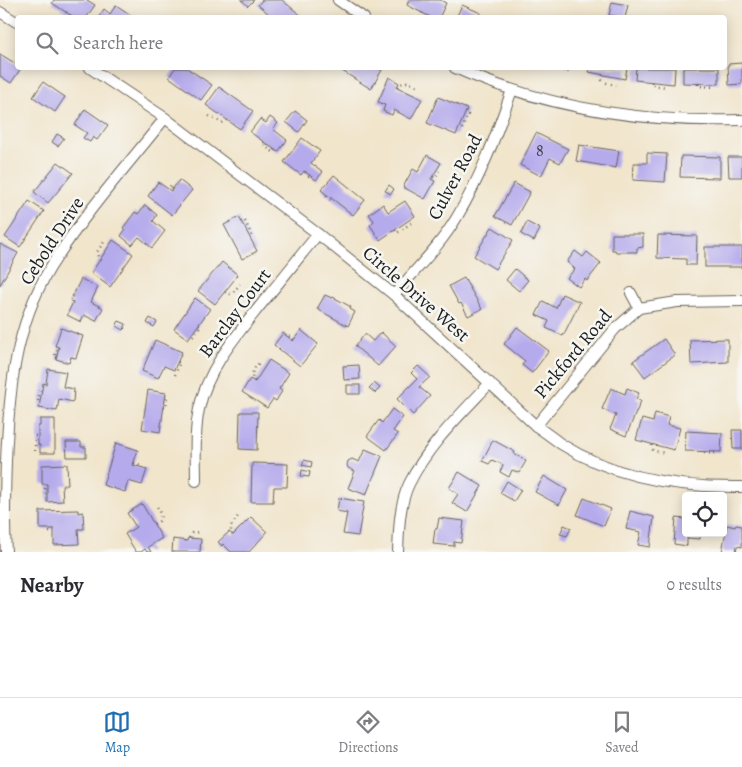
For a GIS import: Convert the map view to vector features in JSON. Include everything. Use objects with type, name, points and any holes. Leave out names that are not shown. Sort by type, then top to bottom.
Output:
[{"type":"street","points":[[338,0],[360,15]]},
{"type":"street","points":[[0,12],[15,21]]},
{"type":"street","name":"Circle Drive West","points":[[93,70],[165,118],[318,234],[394,296],[536,426],[562,444],[590,459],[634,476],[679,485],[742,487]]},
{"type":"street","points":[[459,70],[512,90],[554,102],[611,114],[703,121],[742,120]]},
{"type":"street","name":"Culver Road","points":[[394,296],[443,237],[456,218],[484,167],[512,90]]},
{"type":"street","name":"Cebold Drive","points":[[6,552],[4,519],[8,405],[14,368],[25,323],[50,270],[78,226],[165,118]]},
{"type":"street","name":"Barclay Court","points":[[196,481],[195,440],[199,409],[214,369],[232,341],[318,234]]},
{"type":"street","name":"Pickford Road","points":[[631,293],[639,308]]},
{"type":"street","name":"Pickford Road","points":[[536,426],[615,328],[639,308],[677,302],[742,302]]},
{"type":"street","points":[[398,552],[400,517],[408,486],[429,450],[490,382]]},
{"type":"path","points":[[66,12],[70,15]]},
{"type":"path","points":[[562,70],[569,72]]},
{"type":"path","points":[[603,75],[602,80],[616,85]]},
{"type":"path","points":[[398,87],[400,84],[407,82],[420,87]]},
{"type":"path","points":[[652,82],[651,85],[668,87]]},
{"type":"path","points":[[698,84],[698,86],[714,86]]},
{"type":"path","points":[[462,129],[468,115],[465,114]]},
{"type":"path","points":[[209,116],[222,123],[228,120]]},
{"type":"path","points":[[264,142],[262,144],[276,154]]},
{"type":"path","points":[[433,177],[435,178],[439,171]]},
{"type":"path","points":[[305,172],[310,177]]},
{"type":"path","points":[[172,183],[169,188],[172,190]]},
{"type":"path","points":[[326,196],[333,200]]},
{"type":"path","points":[[245,221],[252,236],[249,237]]},
{"type":"path","points":[[395,230],[397,233],[411,223]]},
{"type":"path","points":[[101,260],[97,252],[104,242]]},
{"type":"path","points":[[225,292],[232,294],[240,284]]},
{"type":"path","points":[[193,336],[201,325],[199,324]]},
{"type":"path","points":[[289,336],[294,340]]},
{"type":"path","points":[[55,355],[57,348],[59,349]]},
{"type":"path","points":[[175,375],[180,362],[178,362]]},
{"type":"path","points":[[255,381],[252,380],[252,376],[259,363]]},
{"type":"path","points":[[38,401],[40,389],[42,389]]},
{"type":"path","points":[[164,407],[166,407],[167,398]]},
{"type":"path","points":[[36,451],[35,436],[38,436]]},
{"type":"path","points":[[652,444],[651,448],[654,451],[666,454]]},
{"type":"path","points":[[701,451],[701,453],[717,453]]},
{"type":"path","points":[[134,463],[140,465]]},
{"type":"path","points":[[45,494],[45,486],[47,486]]},
{"type":"path","points":[[154,524],[159,521],[161,516],[156,504]]},
{"type":"path","points":[[233,535],[230,526],[239,515]]},
{"type":"path","points":[[48,532],[54,532]]},
{"type":"path","points":[[190,538],[192,533],[199,532]]},
{"type":"building","points":[[54,0],[87,0],[95,5],[88,15],[70,15],[52,3]]},
{"type":"building","points":[[241,0],[254,0],[248,6]]},
{"type":"building","points":[[262,0],[282,0],[300,15],[270,15],[258,5]]},
{"type":"building","points":[[409,0],[440,0],[446,3],[440,15],[426,15],[407,5]]},
{"type":"building","points":[[612,2],[628,5],[626,15],[609,15]]},
{"type":"building","points":[[116,5],[131,15],[100,15],[104,9],[110,14]]},
{"type":"building","points":[[462,5],[481,13],[480,15],[457,15]]},
{"type":"building","points":[[0,54],[15,63],[15,70],[20,70],[11,83],[0,76]]},
{"type":"building","points":[[742,63],[742,84],[729,85],[728,64]]},
{"type":"building","points":[[174,70],[190,70],[212,85],[201,100],[169,77]]},
{"type":"building","points":[[341,70],[382,70],[371,89]]},
{"type":"building","points":[[590,70],[627,70],[625,79],[589,72]]},
{"type":"building","points":[[636,70],[675,70],[674,84],[635,80]]},
{"type":"building","points":[[683,70],[719,70],[719,84],[683,83]]},
{"type":"building","points":[[389,77],[399,83],[397,87],[422,99],[411,119],[394,110],[392,115],[383,111],[385,105],[378,102]]},
{"type":"building","points":[[43,82],[65,97],[55,112],[33,97]]},
{"type":"building","points":[[219,87],[253,111],[240,129],[206,105]]},
{"type":"building","points":[[438,97],[467,109],[456,135],[427,123]]},
{"type":"building","points":[[85,109],[108,125],[97,140],[93,137],[90,142],[83,138],[87,133],[75,125]]},
{"type":"building","points":[[295,111],[307,120],[299,132],[286,122]]},
{"type":"building","points":[[270,117],[278,123],[273,129],[287,140],[278,152],[250,132],[260,119],[266,123]]},
{"type":"building","points":[[536,133],[568,149],[560,163],[550,158],[541,176],[520,165]]},
{"type":"building","points":[[57,134],[64,138],[58,146],[52,142]]},
{"type":"building","points":[[302,138],[320,151],[311,163],[323,172],[316,180],[304,171],[301,175],[284,162]]},
{"type":"building","points":[[579,145],[619,151],[616,168],[576,161]]},
{"type":"building","points":[[647,153],[667,154],[665,182],[633,180],[634,163],[647,163]]},
{"type":"building","points":[[427,155],[441,163],[431,179],[435,181],[425,199],[403,187],[413,169],[418,172]]},
{"type":"building","points":[[681,156],[720,157],[720,178],[680,177]]},
{"type":"building","points":[[728,157],[742,157],[742,177],[729,177]]},
{"type":"building","points":[[58,162],[73,173],[48,203],[34,192]]},
{"type":"building","points":[[334,175],[365,200],[353,215],[321,190]]},
{"type":"building","points":[[179,180],[192,190],[172,215],[148,196],[158,182],[171,191]]},
{"type":"building","points":[[514,183],[530,192],[512,225],[495,216]]},
{"type":"building","points":[[389,185],[394,189],[391,194],[385,191]]},
{"type":"building","points":[[29,201],[44,211],[20,247],[5,237]]},
{"type":"building","points":[[405,201],[415,216],[380,240],[370,225],[374,221],[369,214],[383,204],[388,212]]},
{"type":"building","points":[[145,205],[157,215],[153,221],[165,231],[152,248],[139,237],[132,245],[121,236],[125,230],[123,228],[135,212],[138,214]]},
{"type":"building","points":[[239,217],[257,251],[242,259],[224,225]]},
{"type":"building","points":[[527,222],[540,229],[534,241],[521,234]]},
{"type":"building","points":[[492,227],[513,240],[495,269],[474,256]]},
{"type":"building","points":[[612,234],[643,234],[643,247],[637,248],[637,252],[616,252],[612,250]]},
{"type":"building","points":[[658,235],[697,236],[696,265],[686,265],[686,259],[657,258]]},
{"type":"building","points":[[113,240],[133,254],[110,287],[91,273]]},
{"type":"building","points":[[0,244],[18,253],[0,285]]},
{"type":"building","points":[[705,247],[742,247],[742,267],[705,267]]},
{"type":"building","points":[[575,251],[583,257],[587,252],[601,263],[587,281],[585,279],[579,287],[567,278],[575,269],[567,262]]},
{"type":"building","points":[[222,262],[238,275],[215,304],[198,291]]},
{"type":"building","points":[[515,269],[528,280],[519,291],[506,280]]},
{"type":"building","points":[[464,278],[482,309],[468,316],[449,286]]},
{"type":"building","points":[[81,279],[98,287],[91,302],[103,308],[96,321],[84,315],[81,322],[67,315],[73,302],[70,301]]},
{"type":"building","points":[[562,294],[580,302],[563,336],[546,328],[549,321],[536,315],[543,301],[556,308]]},
{"type":"building","points":[[325,295],[333,297],[351,307],[350,309],[355,312],[348,326],[317,309]]},
{"type":"building","points":[[195,298],[210,309],[188,339],[174,329]]},
{"type":"building","points":[[150,318],[157,322],[154,327],[147,323]]},
{"type":"building","points":[[119,321],[126,324],[124,330],[116,326]]},
{"type":"building","points":[[517,327],[549,351],[532,373],[522,365],[525,361],[504,344]]},
{"type":"building","points":[[61,328],[83,336],[76,358],[71,357],[69,363],[56,359],[59,347],[55,346]]},
{"type":"building","points":[[301,330],[318,344],[300,366],[274,345],[283,333],[293,341]]},
{"type":"building","points":[[381,332],[396,346],[378,366],[355,346],[365,334],[373,341]]},
{"type":"building","points":[[664,339],[675,355],[645,377],[633,361]]},
{"type":"building","points":[[728,339],[728,362],[691,364],[690,340]]},
{"type":"building","points":[[155,340],[182,352],[174,370],[164,366],[158,378],[142,371]]},
{"type":"building","points":[[269,360],[289,373],[279,389],[282,391],[276,401],[273,399],[267,408],[242,392],[250,379],[255,382]]},
{"type":"building","points":[[359,365],[360,379],[344,380],[343,366]]},
{"type":"building","points":[[418,366],[430,377],[419,387],[430,396],[413,415],[397,399],[417,379],[411,373]]},
{"type":"building","points":[[48,369],[66,372],[63,387],[74,389],[73,402],[59,399],[57,411],[39,408],[43,383],[46,384]]},
{"type":"building","points":[[374,383],[380,388],[375,393],[369,388]]},
{"type":"building","points":[[347,385],[360,385],[360,394],[347,394]]},
{"type":"building","points":[[611,388],[625,394],[627,388],[639,393],[636,399],[641,401],[626,436],[610,429],[616,415],[602,409]]},
{"type":"building","points":[[148,390],[166,393],[160,432],[142,429]]},
{"type":"building","points":[[392,409],[403,417],[393,431],[398,434],[386,450],[367,436],[379,420],[382,423]]},
{"type":"building","points":[[240,412],[258,412],[257,450],[239,449]]},
{"type":"building","points":[[655,413],[669,417],[667,425],[680,428],[674,450],[636,440],[642,419],[653,422]]},
{"type":"building","points":[[40,419],[55,419],[55,453],[40,453],[38,426],[40,426]]},
{"type":"building","points":[[732,430],[742,430],[742,449],[733,449]]},
{"type":"building","points":[[686,431],[722,433],[721,452],[685,451]]},
{"type":"building","points":[[493,440],[515,452],[514,454],[526,461],[519,473],[512,470],[509,477],[500,472],[503,465],[492,460],[489,464],[482,461]]},
{"type":"building","points":[[66,442],[81,442],[81,447],[86,447],[86,457],[67,457]]},
{"type":"building","points":[[116,443],[138,450],[133,465],[147,469],[142,485],[128,481],[125,492],[103,485]]},
{"type":"building","points":[[365,449],[382,456],[366,495],[348,488],[355,471],[348,468],[347,465],[348,461],[352,459],[359,462]]},
{"type":"building","points":[[304,460],[312,462],[311,467],[302,465]]},
{"type":"building","points":[[252,463],[288,464],[287,487],[274,487],[273,502],[251,502]]},
{"type":"building","points":[[67,464],[68,485],[62,485],[63,501],[47,502],[47,484],[42,484],[42,465]]},
{"type":"building","points":[[302,470],[310,472],[309,477],[301,476]]},
{"type":"building","points":[[459,472],[482,486],[467,512],[452,503],[458,494],[449,488]]},
{"type":"building","points":[[544,476],[567,490],[559,505],[535,492]]},
{"type":"building","points":[[507,481],[521,490],[514,501],[500,493]]},
{"type":"building","points":[[339,498],[364,502],[358,536],[343,534],[347,513],[337,511]]},
{"type":"building","points":[[584,498],[611,509],[604,526],[577,515]]},
{"type":"building","points":[[142,504],[162,538],[148,547],[151,552],[147,552],[145,549],[141,552],[136,552],[125,534],[136,527],[127,513]]},
{"type":"building","points":[[78,510],[78,513],[83,512],[84,529],[78,529],[79,544],[54,545],[54,529],[40,529],[40,511]]},
{"type":"building","points":[[630,511],[654,517],[650,547],[638,545],[641,532],[626,529]]},
{"type":"building","points":[[251,517],[267,532],[249,552],[231,552],[218,542],[229,532],[233,535]]},
{"type":"building","points":[[439,518],[464,521],[461,543],[454,542],[454,546],[433,544]]},
{"type":"building","points":[[676,518],[682,519],[682,537],[700,537],[700,539],[687,538],[687,546],[674,544]]},
{"type":"building","points":[[564,525],[571,528],[567,536],[560,534]]},
{"type":"building","points":[[727,525],[742,526],[742,547],[737,546],[736,552],[722,552],[725,537],[727,537]]},
{"type":"building","points":[[188,538],[201,539],[200,552],[172,552],[173,539],[187,541]]}]
